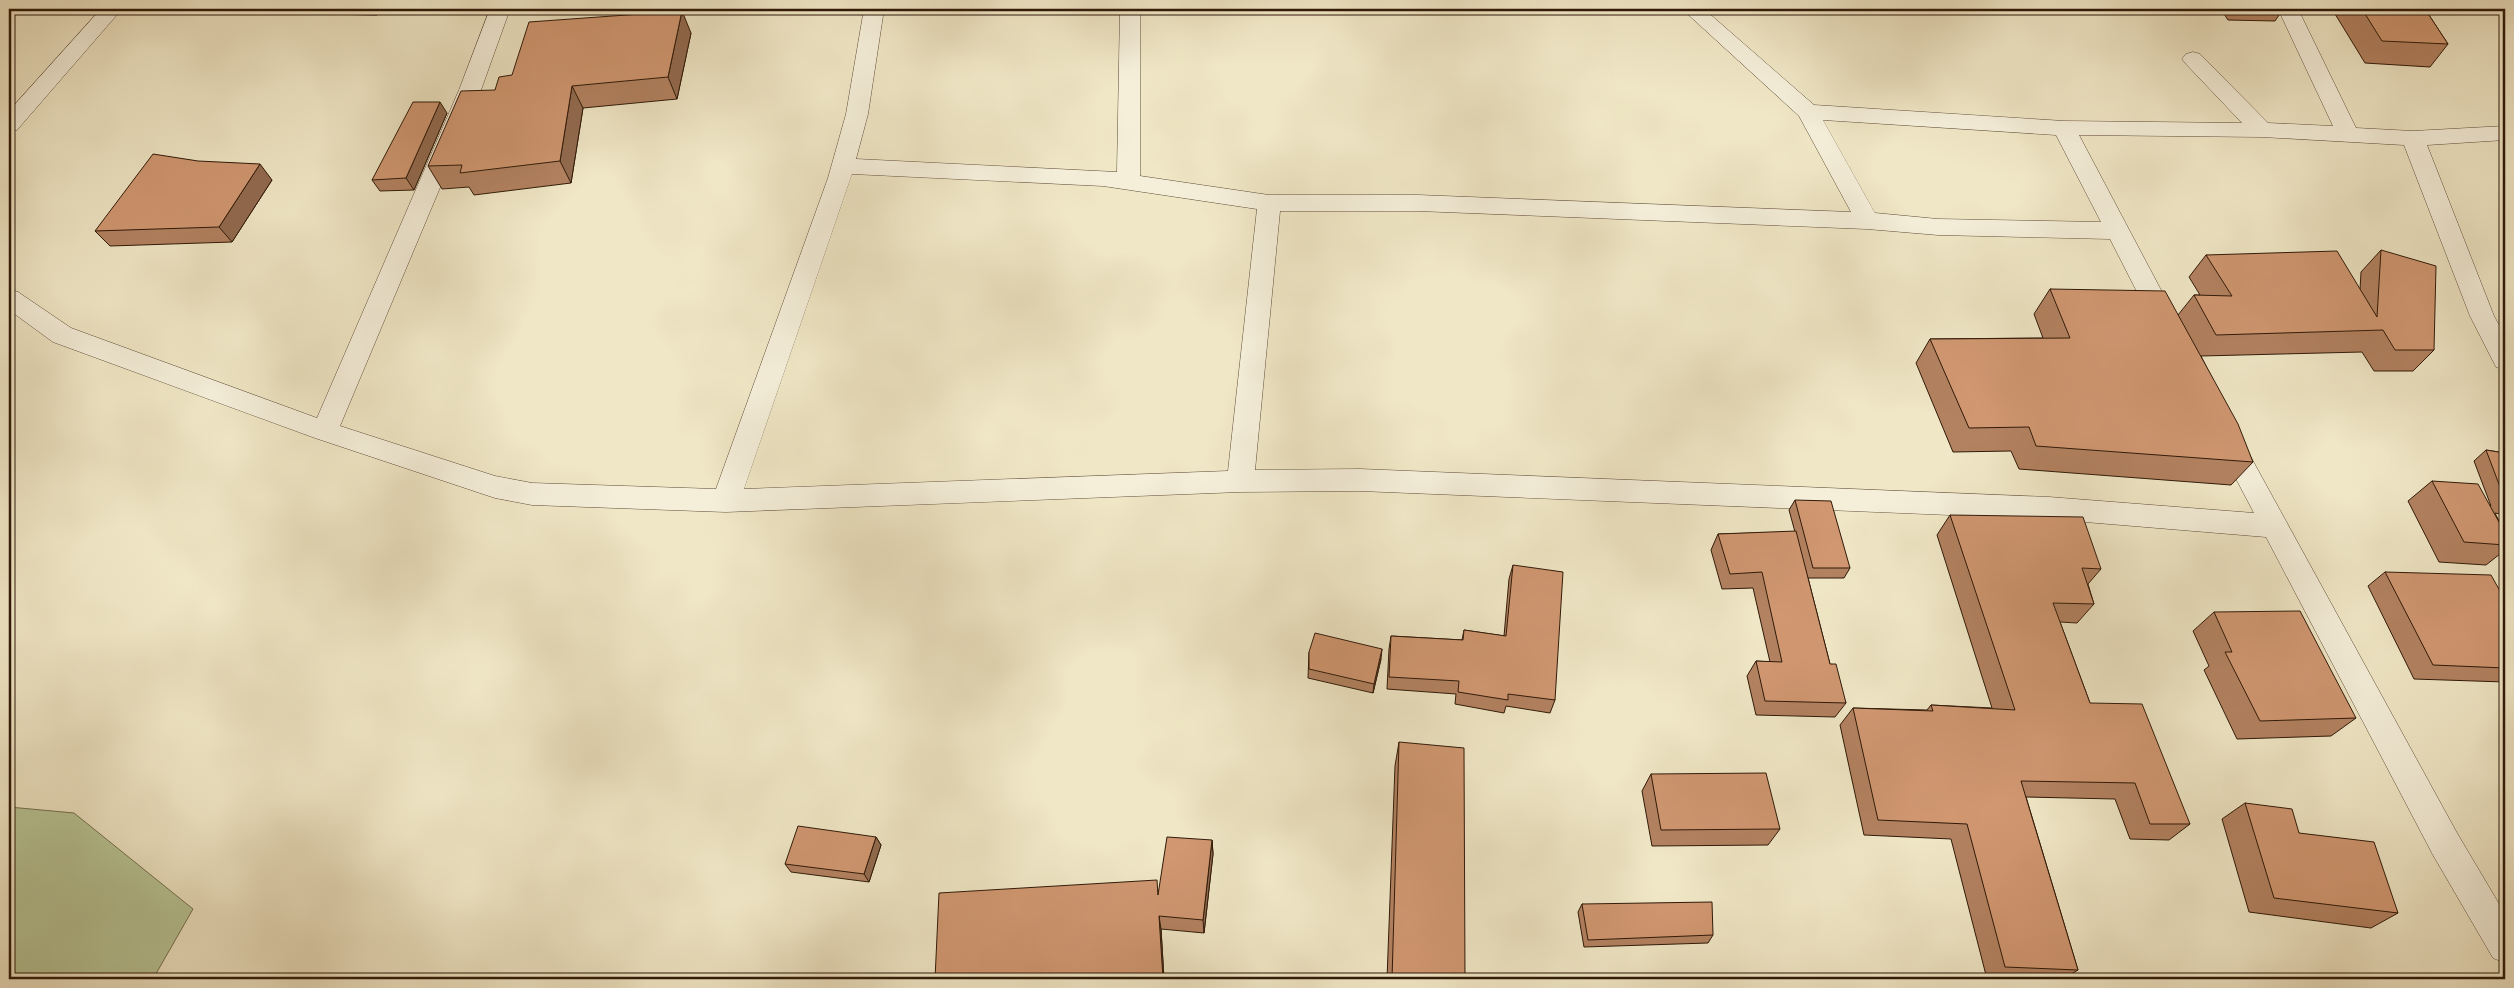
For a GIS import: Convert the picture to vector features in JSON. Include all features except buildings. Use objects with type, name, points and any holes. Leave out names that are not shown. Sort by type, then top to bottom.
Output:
[{"type":"street","points":[[9,125],[112,9]]},
{"type":"street","points":[[324,431],[470,90],[500,9]]},
{"type":"street","points":[[726,501],[842,166],[857,114],[874,9]]},
{"type":"street","points":[[1128,182],[1130,9]]},
{"type":"street","points":[[1692,9],[1808,112],[1867,221]]},
{"type":"street","points":[[2288,9],[2348,135]]},
{"type":"street","points":[[2192,59],[2262,130]]},
{"type":"street","points":[[1808,112],[2064,128],[2262,130],[2413,138],[2505,133]]},
{"type":"street","points":[[2064,128],[2116,231],[2177,344]]},
{"type":"street","points":[[2413,138],[2482,316],[2505,360]]},
{"type":"street","points":[[842,166],[1103,178],[1269,203],[1418,203],[1867,221],[1938,227],[2116,231]]},
{"type":"street","points":[[1240,482],[1269,203]]},
{"type":"street","points":[[9,298],[62,334],[324,431],[494,487],[532,494],[726,501],[1240,482],[1360,480],[2049,508],[2275,526]]},
{"type":"street","points":[[2214,413],[2444,844],[2505,946]]},
{"type":"green space","points":[[9,807],[74,813],[193,909],[153,979],[9,979]]}]
